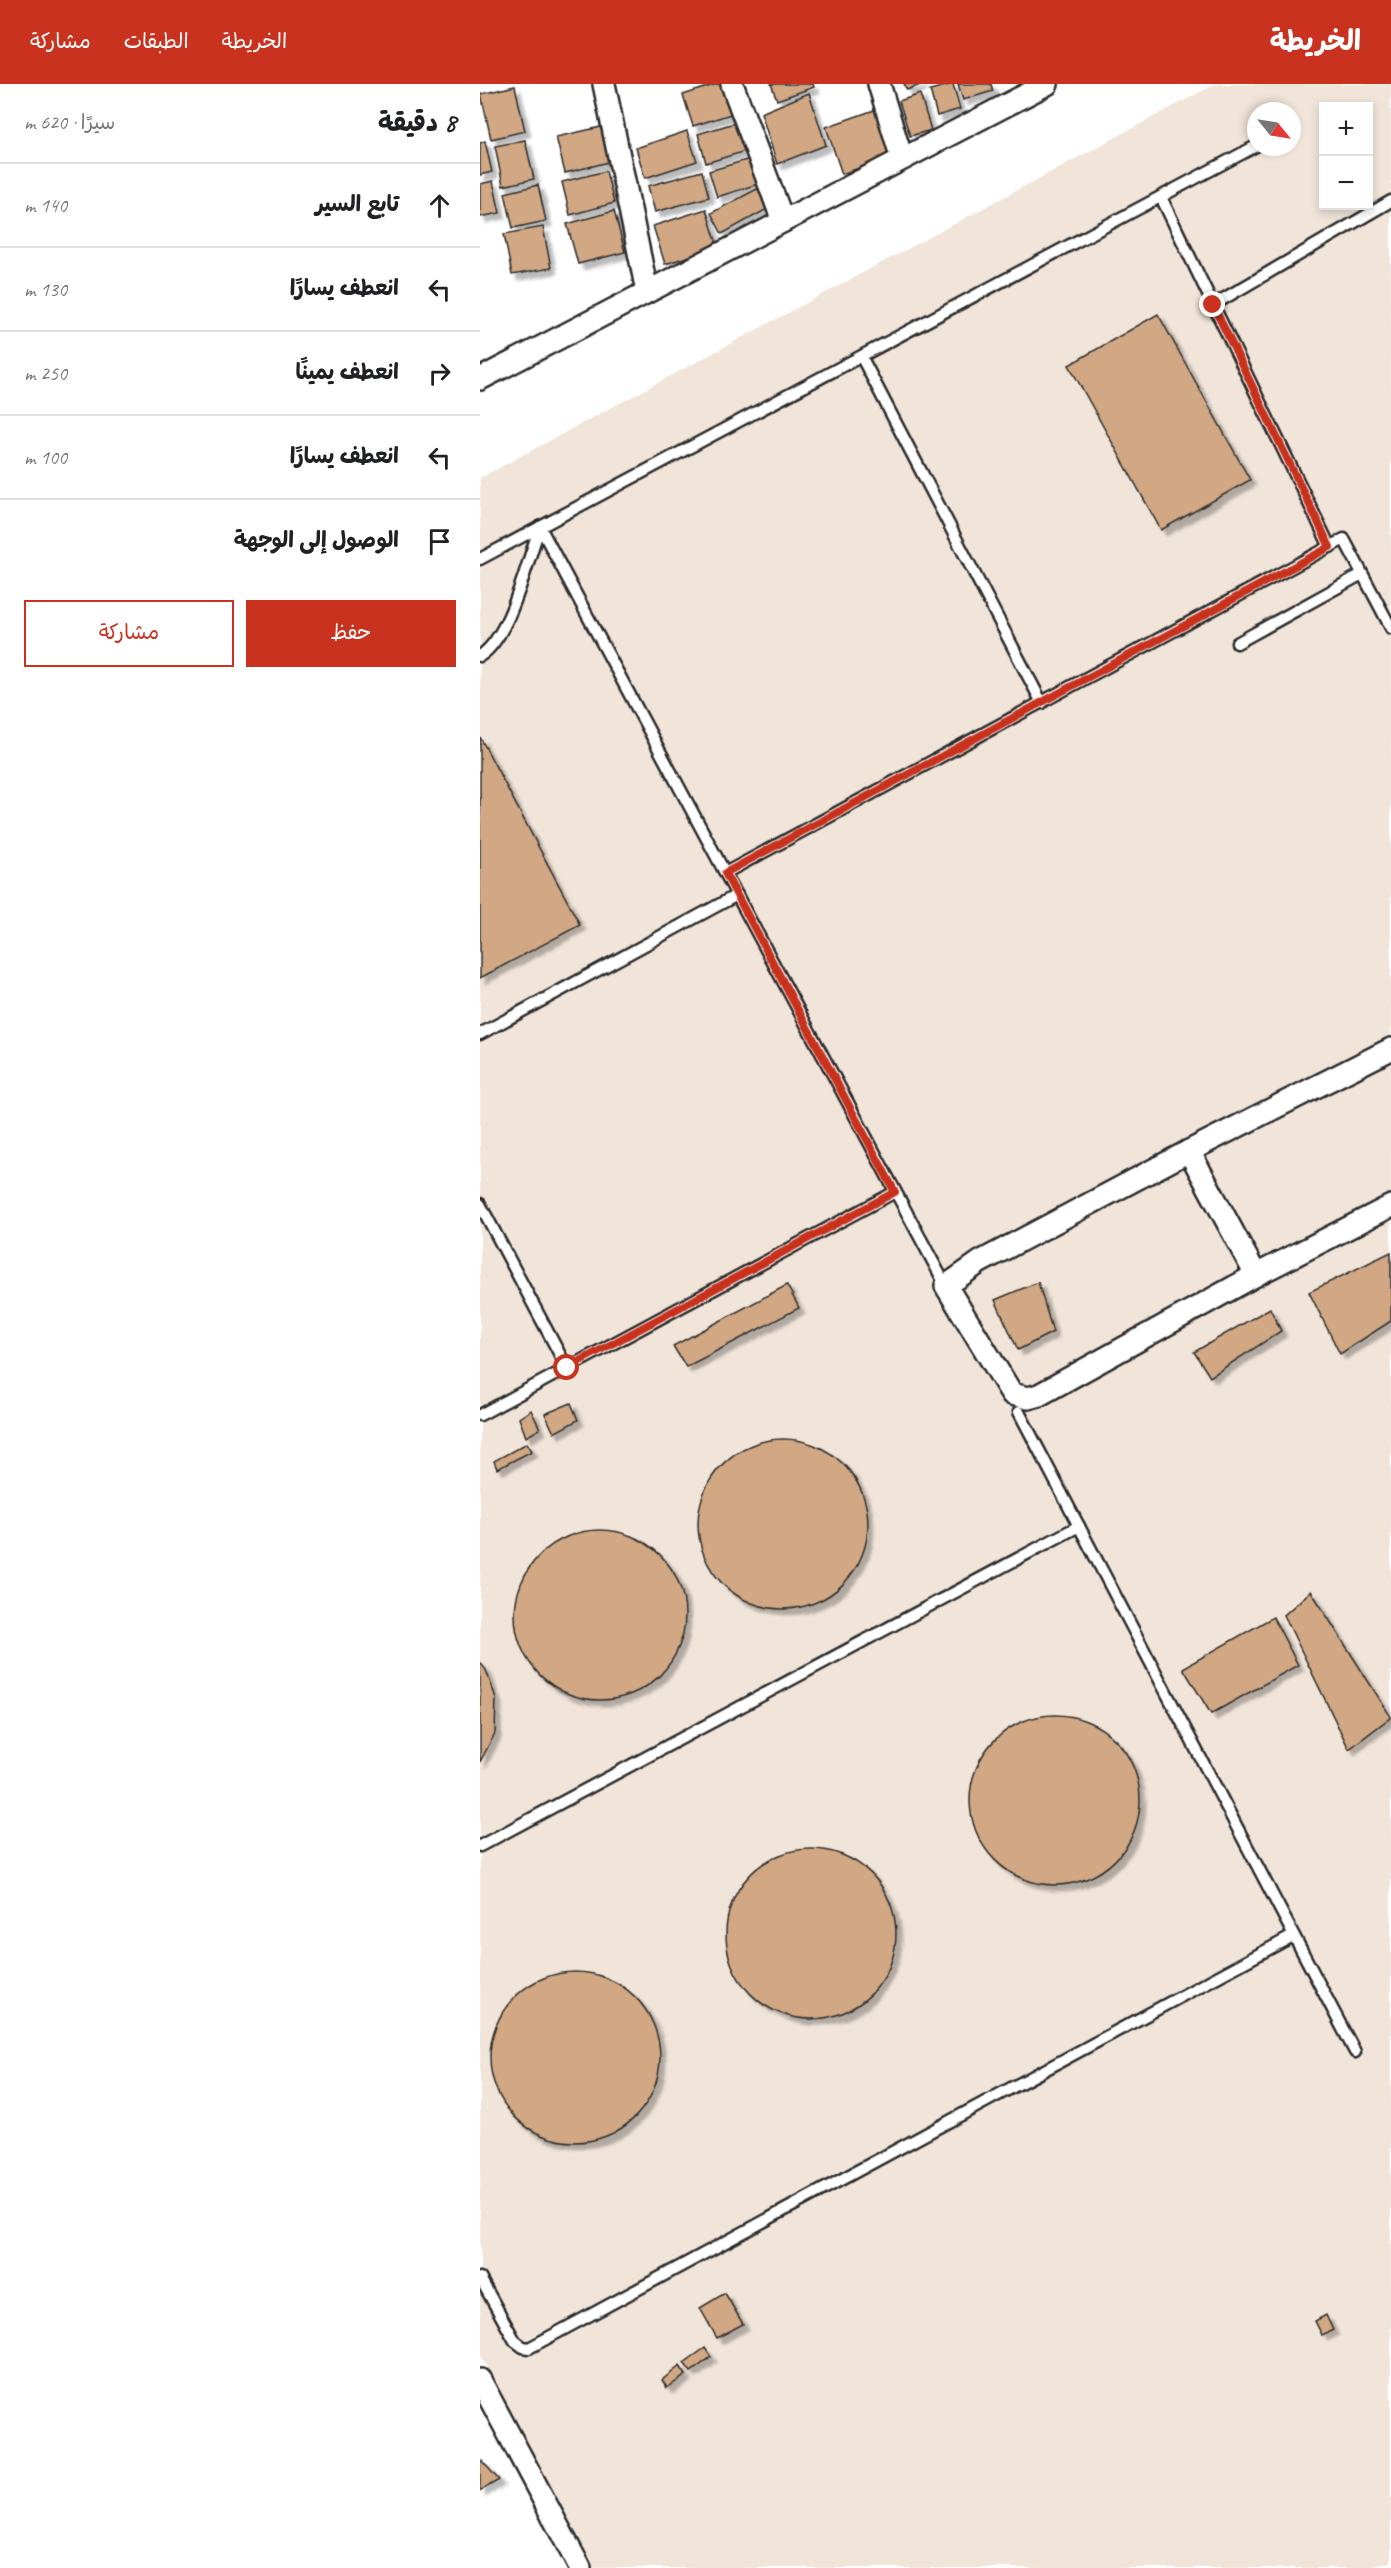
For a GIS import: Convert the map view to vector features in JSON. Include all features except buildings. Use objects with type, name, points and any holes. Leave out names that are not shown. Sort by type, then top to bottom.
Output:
[{"type":"street","points":[[604,84],[647,291]]},
{"type":"street","points":[[732,84],[783,221]]},
{"type":"street","points":[[879,84],[902,159]]},
{"type":"street","points":[[480,379],[1047,84]]},
{"type":"street","points":[[1391,1049],[1189,1151],[980,1262],[946,1286],[1012,1394],[1028,1398],[1039,1395],[1256,1275],[1391,1206]]},
{"type":"street","points":[[1189,1151],[1256,1275]]},
{"type":"street","points":[[480,2380],[580,2568]]},
{"type":"lane","points":[[480,559],[1247,151]]},
{"type":"lane","points":[[1161,197],[1330,547]]},
{"type":"lane","points":[[1213,305],[1391,201]]},
{"type":"lane","points":[[862,357],[1042,704]]},
{"type":"lane","points":[[480,657],[490,650],[501,633],[540,527]]},
{"type":"lane","points":[[540,527],[946,1286]]},
{"type":"lane","points":[[725,873],[1042,704],[1344,539],[1391,628]]},
{"type":"lane","points":[[1237,643],[1362,574]]},
{"type":"lane","points":[[480,1034],[737,895]]},
{"type":"lane","points":[[480,1415],[895,1192]]},
{"type":"lane","points":[[480,1204],[567,1368]]},
{"type":"lane","points":[[1019,1412],[1355,2052]]},
{"type":"lane","points":[[480,1846],[1079,1526]]},
{"type":"lane","points":[[480,2277],[515,2341],[529,2348],[1293,1936]]},
{"type":"shaded area","points":[[1215,84],[1391,84],[1391,2562],[1367,2568],[592,2568],[480,2355],[480,478]]},
{"type":"route","points":[[567,1368],[895,1192],[725,873],[1330,547],[1213,305]]}]
